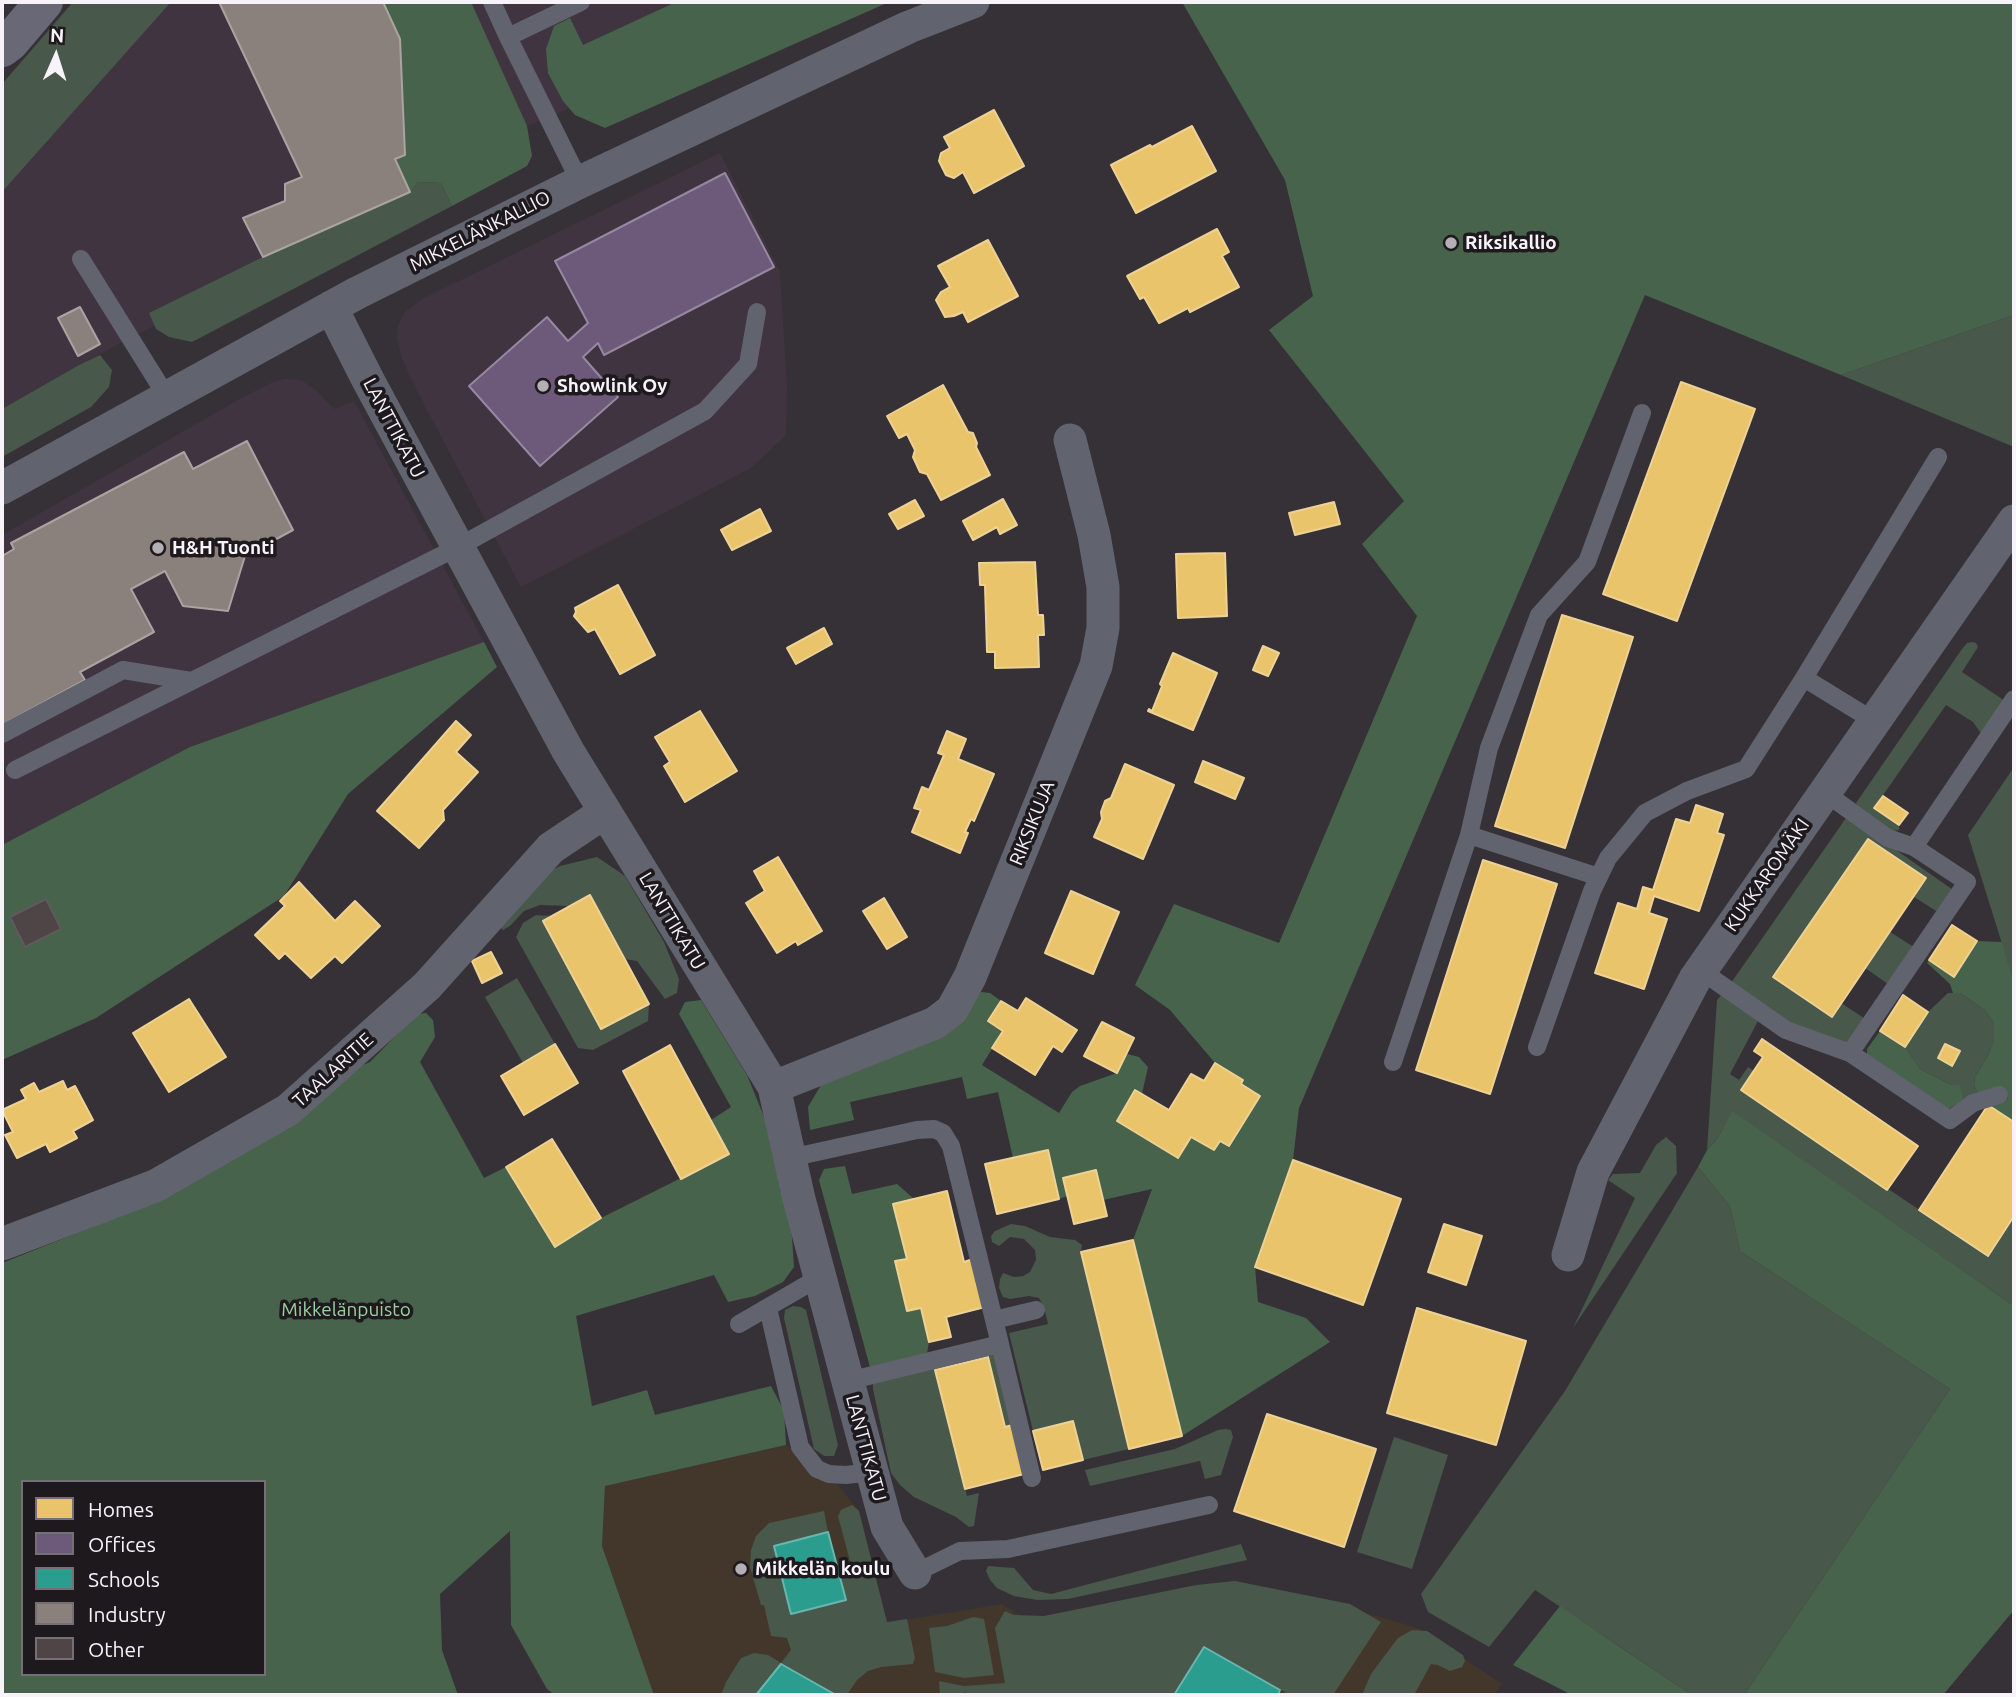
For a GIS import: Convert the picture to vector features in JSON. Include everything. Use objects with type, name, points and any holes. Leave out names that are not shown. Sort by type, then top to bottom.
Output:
[{"type":"highway","points":[[2,48],[44,2]]},
{"type":"street","name":"MIKKELÄNKALLIO","points":[[2,488],[331,307],[580,182],[909,27],[972,2]]},
{"type":"street","name":"LANTTIKATU","points":[[331,307],[568,751],[774,1087],[820,1277],[887,1527],[915,1573]]},
{"type":"street","name":"RIKSIKUJA","points":[[774,1087],[935,1023],[952,1010],[970,977],[1096,666],[1103,628],[1103,587],[1094,535],[1070,440]]},
{"type":"street","name":"KUKKAROMÄKI","points":[[1568,1255],[1593,1172],[1700,971],[2014,521]]},
{"type":"street","name":"TAALARITIE","points":[[2,1244],[155,1186],[288,1110],[427,986],[551,848],[605,812]]},
{"type":"lane","points":[[492,2],[580,182]]},
{"type":"lane","points":[[508,37],[581,2]]},
{"type":"lane","points":[[81,260],[167,397]]},
{"type":"lane","points":[[15,770],[458,547],[705,411],[748,364],[757,312]]},
{"type":"lane","points":[[1392,1062],[1469,835],[1489,748],[1539,615],[1587,562],[1642,413]]},
{"type":"lane","points":[[1537,1047],[1592,891],[1608,858],[1645,813],[1687,790],[1746,769],[1938,457]]},
{"type":"lane","points":[[2,734],[123,670],[191,681]]},
{"type":"lane","points":[[1804,678],[1874,721]]},
{"type":"lane","points":[[1914,847],[2014,699]]},
{"type":"lane","points":[[1824,792],[1888,838],[1914,847],[1967,882],[1850,1053]]},
{"type":"lane","points":[[1469,835],[1599,877]]},
{"type":"lane","points":[[1700,971],[1786,1030],[1850,1053],[1950,1120],[1973,1102],[1999,1095]]},
{"type":"lane","points":[[790,1158],[918,1130],[934,1129],[943,1133],[951,1146],[1032,1478]]},
{"type":"lane","points":[[739,1324],[820,1277]]},
{"type":"lane","points":[[768,1308],[800,1447],[817,1469],[829,1474],[873,1472]]},
{"type":"lane","points":[[994,1320],[1036,1310]]},
{"type":"lane","points":[[848,1381],[1000,1344]]},
{"type":"lane","points":[[915,1573],[961,1551],[1008,1549],[1209,1505]]},
{"type":"shaded area","points":[[171,2],[420,2],[443,172],[410,192],[79,365],[2,409],[2,192]]},
{"type":"shaded area","points":[[443,2],[755,2],[569,108],[527,126],[493,119]]},
{"type":"shaded area","points":[[720,153],[780,272],[787,387],[786,435],[751,468],[521,587],[417,391],[401,356],[397,338],[398,325],[405,312],[422,299]]},
{"type":"shaded area","points":[[284,379],[301,380],[316,390],[334,409],[354,401],[484,642],[190,747],[2,845],[2,535],[245,396]]},
{"type":"shaded area","name":"Mikkelän koulu","points":[[786,1445],[829,1474],[859,1511],[887,1623],[1002,1604],[1029,1621],[1314,1598],[1418,1628],[1502,1684],[1494,1695],[654,1695],[602,1546],[605,1486]]},
{"type":"green space","points":[[73,2],[171,2],[2,192],[2,84]]},
{"type":"green space","points":[[383,2],[471,2],[527,126],[532,156],[527,166],[452,206],[441,183],[418,182],[410,192],[395,159],[405,154],[400,39]]},
{"type":"green space","points":[[676,2],[889,2],[605,128],[575,115],[563,101],[548,73],[546,49],[554,26],[570,18],[583,45]]},
{"type":"green space","points":[[1182,2],[2014,2],[2014,315],[1841,375],[1645,295],[1299,1108],[1293,1160],[1255,1267],[1258,1302],[1306,1318],[1330,1342],[1182,1436],[1133,1240],[1152,1189],[1103,1200],[1096,1170],[1063,1178],[1067,1196],[1059,1199],[1048,1150],[1013,1158],[998,1092],[967,1099],[962,1077],[850,1102],[854,1120],[810,1130],[808,1107],[824,1080],[954,1026],[981,992],[990,993],[1001,1001],[988,1021],[1003,1031],[982,1065],[1059,1113],[1072,1092],[1080,1086],[1117,1073],[1127,1054],[1139,1057],[1148,1067],[1142,1094],[1135,1090],[1117,1121],[1177,1158],[1191,1137],[1213,1150],[1220,1141],[1229,1146],[1243,1080],[1215,1063],[1170,1010],[1135,985],[1174,904],[1279,943],[1417,616],[1362,544],[1404,501],[1269,330],[1313,296],[1285,180]]},
{"type":"green space","points":[[418,182],[441,183],[452,206],[192,342],[169,337],[156,329],[149,313],[263,257],[410,192]]},
{"type":"green space","points":[[2014,315],[2014,447],[1841,375]]},
{"type":"green space","points":[[100,355],[112,370],[109,387],[91,407],[2,457],[2,409]]},
{"type":"green space","points":[[484,642],[497,667],[348,794],[284,896],[96,1018],[2,1060],[2,845],[190,747]]},
{"type":"green space","points":[[1972,642],[1978,647],[1962,672],[2005,701],[1982,735],[1973,722],[1946,705],[1874,808],[1899,825],[1899,830],[1893,831],[1856,803],[1962,649]]},
{"type":"green space","points":[[2014,767],[2014,982],[1968,835]]},
{"type":"green space","points":[[1849,817],[1956,892],[1941,914],[1914,897],[1926,878],[1868,839],[1773,977],[1841,1003],[1867,1020],[1851,1043],[1841,1043],[1790,1024],[1731,983]]},
{"type":"green space","points":[[597,857],[625,876],[664,942],[679,979],[677,993],[665,999],[637,961],[625,959],[590,896],[570,906],[540,905],[524,911],[503,930],[498,925],[532,881],[560,866]]},
{"type":"green space","points":[[536,915],[553,916],[543,921],[601,1029],[649,1004],[648,1021],[593,1050],[578,1048],[516,937],[523,923]]},
{"type":"green space","points":[[1890,932],[1917,949],[1891,986],[1865,968]]},
{"type":"green space","points":[[1977,941],[2002,942],[2014,982],[2014,1122],[1988,1105],[2005,1102],[2008,1098],[2007,1092],[1987,1090],[1978,1093],[1974,1085],[1975,1077],[1989,1054],[1994,1039],[1994,1023],[1985,1010],[1960,993],[1953,993],[1950,984],[1927,963],[1929,960],[1954,976]]},
{"type":"green space","points":[[517,978],[555,1044],[523,1063],[485,997]]},
{"type":"green space","points":[[1723,993],[1759,1019],[1730,1074],[1739,1080],[1748,1067],[1754,1071],[1741,1090],[1988,1256],[2014,1216],[2014,1306],[1732,1112],[1718,1138],[1707,1150],[1717,1000]]},
{"type":"green space","points":[[1948,993],[1960,993],[1985,1010],[1994,1023],[1994,1039],[1989,1054],[1975,1077],[1974,1085],[1978,1093],[1962,1101],[1951,1085],[1920,1069],[1905,1047],[1928,1012]]},
{"type":"green space","name":"Mikkelänpuisto","points":[[701,1000],[747,1075],[776,1146],[792,1237],[794,1267],[783,1282],[755,1296],[728,1302],[714,1275],[576,1316],[592,1406],[647,1390],[655,1415],[771,1386],[784,1411],[786,1445],[605,1486],[602,1546],[654,1695],[555,1695],[547,1689],[511,1625],[510,1531],[440,1594],[442,1650],[458,1695],[2,1695],[2,1263],[95,1226],[345,1073],[370,1062],[417,1014],[426,1013],[433,1020],[435,1037],[420,1062],[484,1178],[506,1167],[556,1247],[601,1218],[729,1154],[711,1120],[731,1107],[679,1014],[685,1002]]},
{"type":"green space","points":[[1880,1031],[1905,1047],[1920,1069],[1951,1085],[1959,1085],[1962,1101],[1947,1110],[1867,1054],[1867,1049]]},
{"type":"green space","points":[[1732,1111],[2014,1306],[2014,1610],[1943,1695],[1744,1695],[1950,1389],[1740,1251],[1730,1206],[1698,1167]]},
{"type":"green space","points":[[1666,1137],[1676,1146],[1677,1173],[1573,1328],[1635,1198],[1608,1180],[1613,1174],[1640,1173],[1656,1145]]},
{"type":"green space","points":[[845,1166],[852,1194],[897,1184],[914,1199],[894,1204],[907,1259],[895,1262],[907,1311],[921,1308],[929,1342],[927,1353],[871,1371],[819,1180],[824,1169]]},
{"type":"green space","points":[[1698,1167],[1730,1206],[1740,1251],[1950,1389],[1744,1695],[1692,1695],[1535,1590],[1489,1647],[1428,1612],[1421,1594],[1565,1391]]},
{"type":"green space","points":[[1011,1224],[1025,1226],[1050,1237],[1075,1240],[1082,1245],[1081,1252],[1129,1449],[1083,1460],[1073,1421],[1033,1431],[1009,1333],[1048,1324],[1039,1298],[1029,1296],[1010,1299],[1003,1297],[999,1288],[1003,1273],[1014,1277],[1023,1276],[1030,1272],[1036,1260],[1035,1250],[1024,1239],[1010,1237],[999,1246],[992,1242],[991,1236],[995,1231]]},
{"type":"green space","points":[[793,1306],[806,1310],[838,1445],[834,1456],[824,1456],[814,1449],[784,1318],[785,1310]]},
{"type":"green space","points":[[998,1348],[1016,1424],[1005,1427],[936,1370],[967,1496],[979,1493],[974,1526],[969,1527],[956,1517],[914,1497],[891,1473],[873,1381]]},
{"type":"green space","points":[[1225,1429],[1231,1430],[1233,1437],[1221,1475],[1205,1479],[1200,1461],[1090,1486],[1085,1470],[1175,1449]]},
{"type":"green space","points":[[1394,1437],[1448,1455],[1412,1569],[1357,1552]]},
{"type":"green space","points":[[852,1505],[859,1511],[887,1622],[907,1619],[915,1658],[913,1664],[868,1671],[857,1680],[847,1695],[836,1695],[781,1664],[756,1695],[721,1695],[741,1658],[754,1653],[768,1655],[781,1663],[791,1650],[787,1638],[771,1636],[764,1605],[761,1605],[750,1567],[751,1550],[756,1536],[769,1523],[824,1511],[828,1532],[774,1547],[792,1614],[846,1600],[838,1568],[851,1565],[838,1516],[841,1510]]},
{"type":"green space","points":[[1241,1544],[1247,1560],[1068,1599],[1037,1600],[1014,1596],[997,1588],[986,1571],[988,1566],[1014,1568],[1033,1590],[1051,1594]]},
{"type":"green space","points":[[1235,1581],[1350,1604],[1381,1622],[1333,1695],[1290,1695],[1204,1647],[1174,1695],[972,1695],[964,1692],[962,1695],[940,1695],[939,1681],[964,1686],[1005,1683],[995,1628],[1005,1611],[1014,1615],[1044,1616],[1196,1585]]},
{"type":"green space","points":[[1560,1606],[1692,1695],[1572,1695],[1513,1665]]},
{"type":"green space","points":[[973,1617],[984,1619],[994,1675],[964,1678],[935,1672],[929,1628],[947,1626]]},
{"type":"green space","points":[[1412,1630],[1427,1631],[1463,1655],[1465,1661],[1462,1667],[1450,1671],[1431,1664],[1414,1695],[1362,1695],[1371,1674],[1398,1638]]},
{"type":"building: Homes","points":[[994,110],[1024,166],[974,193],[963,172],[954,178],[946,175],[939,161],[941,153],[950,148],[944,137]]},
{"type":"building: Homes","points":[[1192,126],[1216,171],[1136,213],[1111,165]]},
{"type":"building: Homes","points":[[1217,229],[1229,252],[1222,256],[1239,287],[1190,312],[1188,308],[1159,323],[1144,297],[1140,299],[1127,276]]},
{"type":"building: Homes","points":[[988,240],[1018,296],[968,322],[963,312],[945,317],[936,300],[941,292],[950,287],[938,266]]},
{"type":"building: Homes","points":[[1681,382],[1755,409],[1677,621],[1603,594]]},
{"type":"building: Homes","points":[[943,385],[968,432],[973,433],[976,447],[990,475],[941,500],[927,474],[920,472],[913,457],[915,450],[907,434],[899,438],[887,416]]},
{"type":"building: Homes","points":[[1003,499],[1017,525],[1000,534],[997,527],[973,540],[963,521]]},
{"type":"building: Homes","points":[[915,500],[924,516],[898,529],[889,514]]},
{"type":"building: Homes","points":[[1334,502],[1340,524],[1295,535],[1289,513]]},
{"type":"building: Homes","points":[[760,509],[771,531],[732,550],[721,530]]},
{"type":"building: Homes","points":[[1225,553],[1227,616],[1178,618],[1176,554]]},
{"type":"building: Homes","points":[[1035,562],[1038,615],[1043,615],[1044,635],[1038,635],[1039,667],[995,668],[995,652],[987,652],[985,585],[980,585],[979,563]]},
{"type":"building: Homes","points":[[618,585],[655,655],[620,674],[595,629],[588,632],[574,616],[575,608]]},
{"type":"building: Homes","points":[[1562,615],[1633,637],[1565,848],[1495,826]]},
{"type":"building: Homes","points":[[824,628],[832,644],[796,664],[787,648]]},
{"type":"building: Homes","points":[[1263,646],[1279,653],[1268,676],[1253,670]]},
{"type":"building: Homes","points":[[1173,653],[1217,673],[1193,730],[1148,711],[1152,711]]},
{"type":"building: Homes","points":[[700,711],[737,771],[685,802],[664,766],[670,762],[655,737]]},
{"type":"building: Homes","points":[[456,721],[471,735],[456,752],[478,772],[443,810],[444,820],[419,848],[377,811]]},
{"type":"building: Homes","points":[[947,731],[966,739],[958,759],[994,774],[974,821],[971,819],[965,832],[968,833],[960,853],[912,832],[921,810],[914,808],[922,787],[929,790],[944,755],[938,753]]},
{"type":"building: Homes","points":[[1203,761],[1244,778],[1235,799],[1195,782]]},
{"type":"building: Homes","points":[[1125,764],[1174,785],[1143,859],[1094,837],[1102,819],[1101,812],[1105,801],[1111,798]]},
{"type":"building: Homes","points":[[1883,796],[1908,813],[1899,825],[1874,808]]},
{"type":"building: Homes","points":[[1696,805],[1723,814],[1717,833],[1724,835],[1699,911],[1654,896],[1649,913],[1667,919],[1644,989],[1595,973],[1618,903],[1637,909],[1643,887],[1653,890],[1676,819],[1690,823]]},
{"type":"building: Homes","points":[[1868,839],[1926,878],[1832,1017],[1773,977]]},
{"type":"building: Homes","points":[[778,857],[822,931],[798,945],[796,941],[777,953],[746,903],[765,891],[754,871]]},
{"type":"building: Homes","points":[[1483,860],[1557,884],[1490,1094],[1416,1070]]},
{"type":"building: Homes","points":[[299,882],[335,921],[355,901],[380,926],[342,963],[335,956],[311,978],[285,953],[279,959],[255,935],[285,906],[280,901]]},
{"type":"building: Homes","points":[[1071,891],[1119,912],[1093,974],[1045,953]]},
{"type":"building: Homes","points":[[590,895],[649,1004],[601,1029],[543,921]]},
{"type":"building: Homes","points":[[884,898],[907,937],[887,949],[863,911]]},
{"type":"building: Homes","points":[[1952,925],[1977,941],[1954,977],[1929,960]]},
{"type":"building: Homes","points":[[491,952],[502,973],[482,983],[472,961]]},
{"type":"building: Homes","points":[[1903,995],[1928,1012],[1905,1047],[1880,1031]]},
{"type":"building: Homes","points":[[1026,998],[1077,1030],[1062,1052],[1053,1046],[1035,1075],[992,1048],[1003,1031],[988,1021],[1001,1001],[1018,1011]]},
{"type":"building: Homes","points":[[189,999],[226,1057],[169,1092],[133,1033]]},
{"type":"building: Homes","points":[[1102,1022],[1134,1038],[1117,1073],[1084,1056]]},
{"type":"building: Homes","points":[[1762,1039],[1918,1146],[1887,1190],[1741,1090],[1763,1057],[1754,1051]]},
{"type":"building: Homes","points":[[555,1044],[578,1083],[524,1115],[501,1076]]},
{"type":"building: Homes","points":[[1945,1044],[1960,1051],[1952,1066],[1938,1058]]},
{"type":"building: Homes","points":[[670,1045],[729,1154],[681,1179],[623,1071]]},
{"type":"building: Homes","points":[[1215,1063],[1243,1080],[1241,1084],[1260,1096],[1229,1146],[1220,1141],[1214,1150],[1191,1137],[1178,1158],[1117,1121],[1135,1090],[1169,1110],[1191,1074],[1204,1081]]},
{"type":"building: Homes","points":[[63,1081],[67,1090],[75,1086],[93,1120],[73,1131],[77,1138],[50,1152],[46,1144],[17,1158],[5,1135],[13,1132],[2,1110],[26,1099],[21,1090],[34,1083],[39,1092]]},
{"type":"building: Homes","points":[[1988,1105],[2014,1122],[2014,1216],[1988,1256],[1919,1210]]},
{"type":"building: Homes","points":[[552,1139],[601,1218],[555,1247],[506,1167]]},
{"type":"building: Homes","points":[[1048,1150],[1059,1199],[997,1214],[985,1164]]},
{"type":"building: Homes","points":[[1293,1160],[1401,1199],[1363,1305],[1255,1267]]},
{"type":"building: Homes","points":[[1096,1170],[1107,1216],[1074,1224],[1063,1178]]},
{"type":"building: Homes","points":[[947,1191],[964,1262],[973,1259],[985,1307],[946,1317],[951,1337],[929,1342],[921,1308],[907,1311],[895,1261],[907,1259],[893,1204]]},
{"type":"building: Homes","points":[[1444,1224],[1482,1236],[1466,1285],[1428,1272]]},
{"type":"building: Homes","points":[[1133,1240],[1182,1436],[1129,1449],[1081,1252]]},
{"type":"building: Homes","points":[[1417,1308],[1526,1341],[1496,1445],[1387,1413]]},
{"type":"building: Homes","points":[[988,1357],[1005,1427],[1016,1424],[1028,1473],[965,1489],[935,1370]]},
{"type":"building: Homes","points":[[1267,1414],[1376,1449],[1344,1547],[1234,1511]]},
{"type":"building: Homes","points":[[1073,1421],[1083,1460],[1043,1470],[1033,1431]]},
{"type":"building: Offices","points":[[725,173],[774,267],[604,355],[598,343],[583,357],[618,397],[540,466],[469,386],[547,317],[568,341],[588,323],[555,261]]},
{"type":"building: Schools","points":[[828,1532],[846,1600],[791,1614],[774,1546]]},
{"type":"building: Schools","points":[[1204,1647],[1280,1690],[1278,1695],[1174,1695]]},
{"type":"building: Schools","points":[[781,1664],[836,1695],[756,1695]]},
{"type":"building: Industry","points":[[219,2],[383,2],[400,39],[405,155],[395,159],[410,192],[263,257],[243,218],[285,201],[285,184],[302,177]]},
{"type":"building: Industry","points":[[80,307],[100,344],[78,356],[58,318]]},
{"type":"building: Industry","points":[[247,441],[293,530],[245,556],[228,611],[183,606],[165,571],[131,589],[154,632],[80,672],[85,680],[2,725],[2,556],[14,549],[11,543],[184,452],[193,469]]},
{"type":"building: Other","points":[[46,899],[61,929],[25,947],[10,917]]},
{"type":"place","name":"Riksikallio","points":[[1451,243]]},
{"type":"place","name":"Showlink Oy","points":[[543,386]]},
{"type":"place","name":"H&H Tuonti","points":[[158,548]]},
{"type":"place","name":"Mikkelän koulu","points":[[741,1569]]}]
